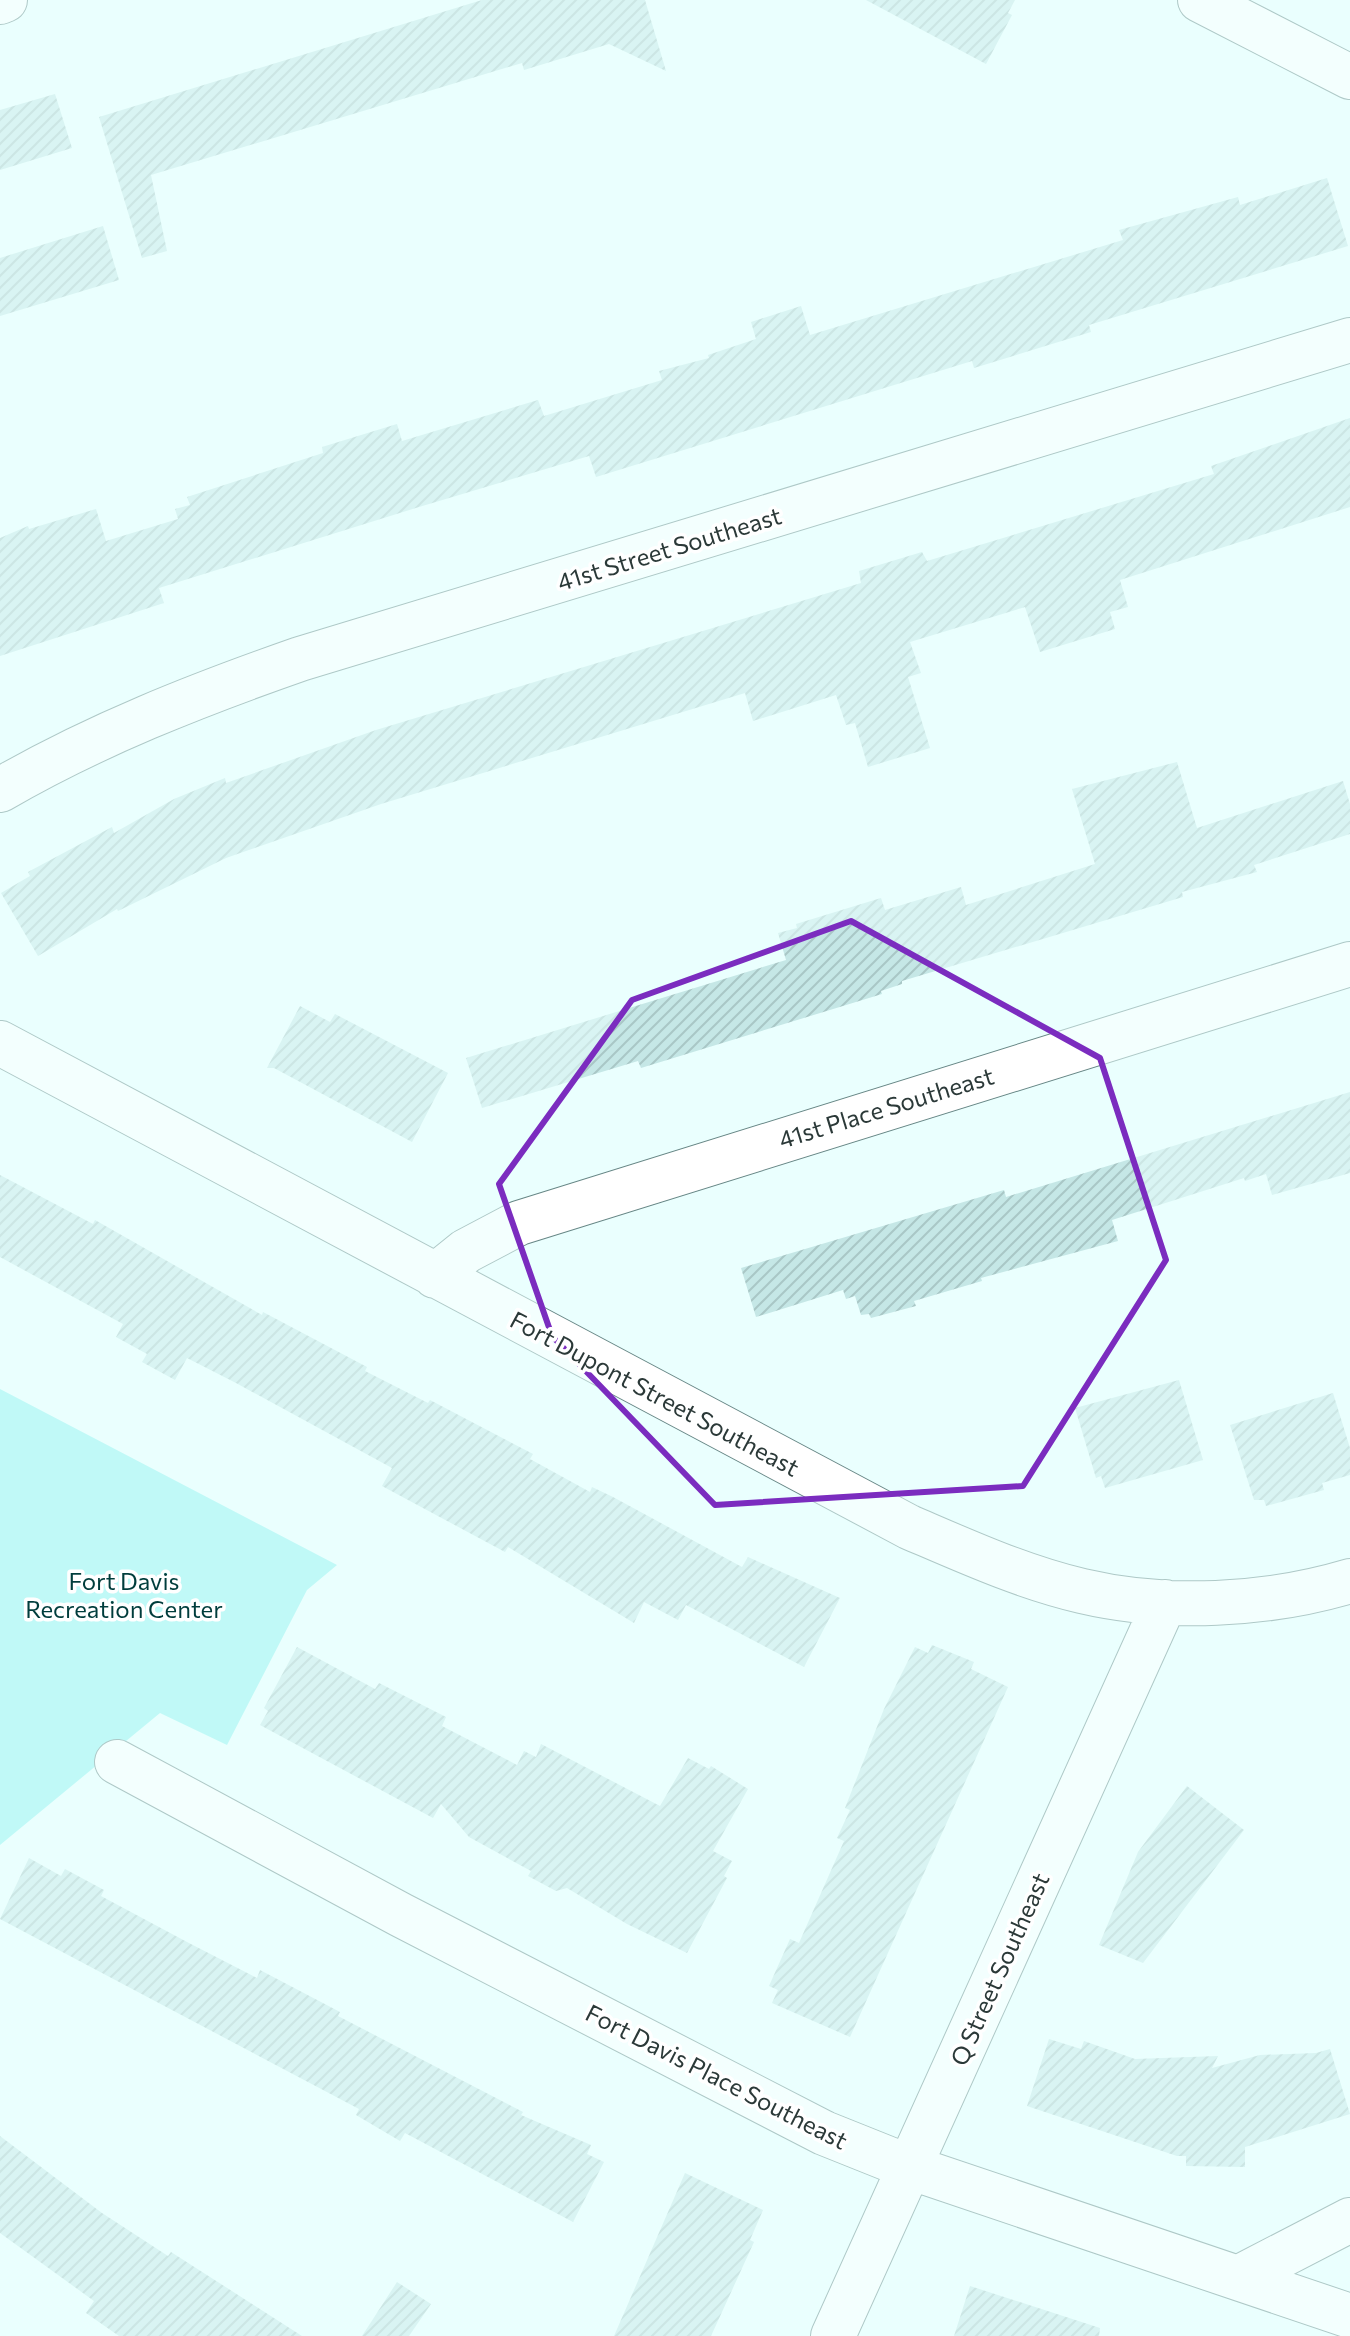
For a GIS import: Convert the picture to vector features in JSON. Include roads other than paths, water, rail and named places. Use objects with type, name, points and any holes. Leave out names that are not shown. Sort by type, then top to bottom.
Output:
[{"type":"street","points":[[1200,0],[1350,77]]},
{"type":"street","name":"41st Street Southeast","points":[[0,790],[121,728],[203,693],[300,659],[1350,340]]},
{"type":"street","name":"41st Place Southeast","points":[[435,1276],[466,1251],[519,1223],[1350,964]]},
{"type":"street","name":"Fort Dupont Street Southeast","points":[[0,1043],[909,1527],[970,1554],[1080,1591],[1165,1602],[1221,1602],[1294,1594],[1350,1581]]},
{"type":"street","name":"Q Street Southeast","points":[[833,2336],[1165,1602]]},
{"type":"street","name":"Fort Davis Place Southeast","points":[[117,1762],[401,1915],[824,2133],[909,2167],[1350,2316]]},
{"type":"street","points":[[1238,2278],[1350,2220]]},
{"type":"park label","name":"Fort Davis Recreation Center","points":[[124,1594]]}]
